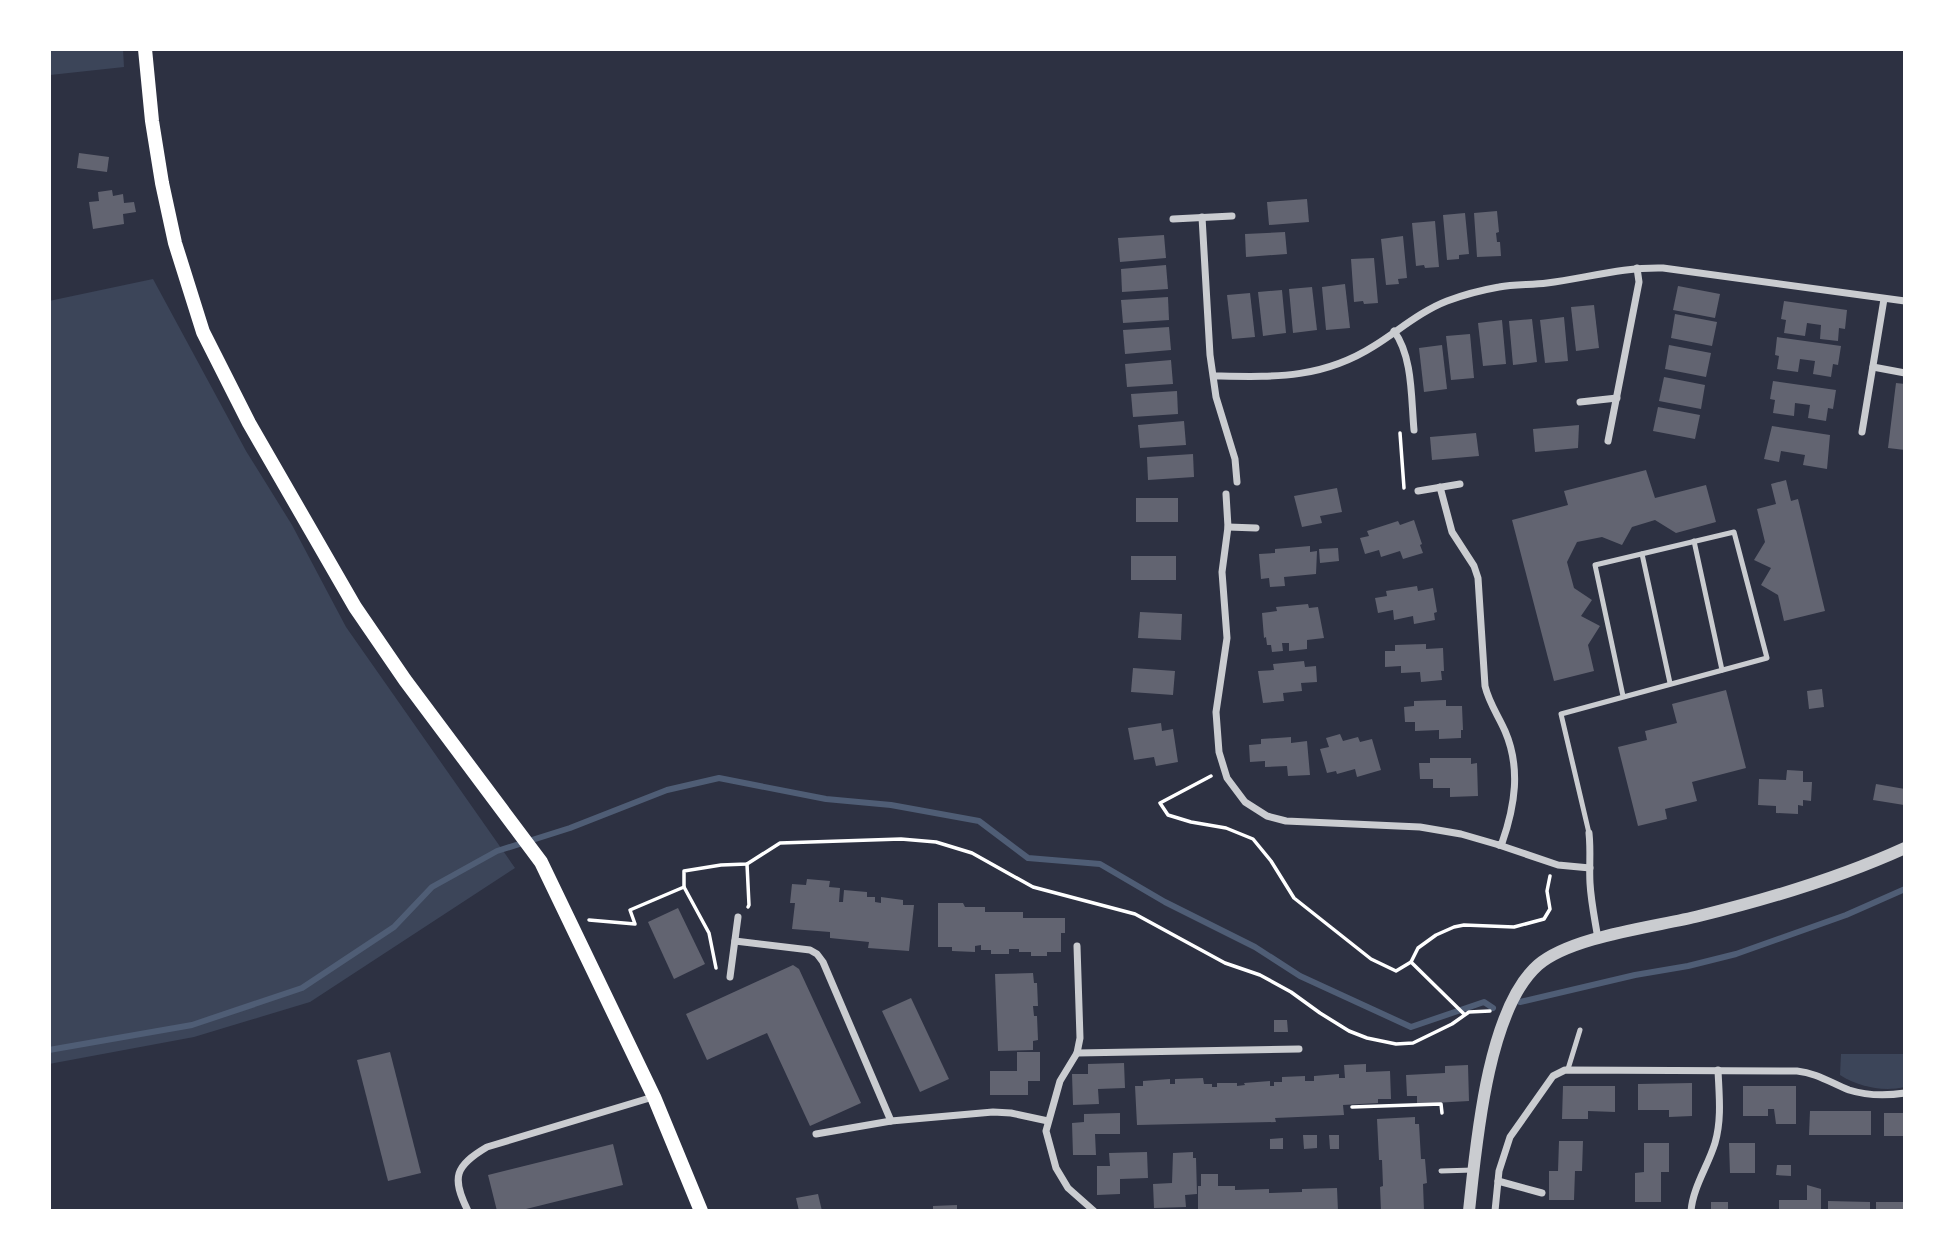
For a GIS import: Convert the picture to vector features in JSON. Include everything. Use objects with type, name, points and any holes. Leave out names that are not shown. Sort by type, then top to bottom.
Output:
[{"type":"main road","points":[[145,49],[152,121],[162,183],[175,243],[203,332],[249,423],[355,607],[405,680],[541,862],[654,1097],[701,1211]]},
{"type":"street","points":[[1173,219],[1232,216]]},
{"type":"street","points":[[1202,218],[1210,355],[1216,397],[1235,459],[1237,482]]},
{"type":"street","points":[[1215,376],[1303,375],[1336,366],[1446,302],[1498,287],[1545,283],[1637,268],[1663,268],[1905,301]]},
{"type":"street","points":[[1608,441],[1639,282],[1637,268]]},
{"type":"street","points":[[1862,432],[1884,299]]},
{"type":"street","points":[[1394,331],[1402,343],[1406,358],[1414,430]]},
{"type":"street","points":[[1873,368],[1905,373]]},
{"type":"street","points":[[1580,402],[1617,398]]},
{"type":"street","points":[[1418,491],[1460,484]]},
{"type":"street","points":[[1440,487],[1452,533],[1474,566],[1478,578],[1485,686],[1489,701],[1508,739],[1514,770],[1514,802],[1502,843],[1499,845]]},
{"type":"street","points":[[1226,494],[1227,527],[1222,572],[1227,638],[1216,726],[1224,770],[1245,802],[1268,816],[1286,821],[1406,825],[1461,834],[1553,864],[1590,868]]},
{"type":"street","points":[[1227,527],[1256,528]]},
{"type":"street","points":[[1588,833],[1592,905],[1598,939]]},
{"type":"street","points":[[1469,1211],[1495,1044],[1514,997],[1538,966],[1562,951],[1598,939],[1701,916],[1812,885],[1905,848]]},
{"type":"street","points":[[730,977],[738,917]]},
{"type":"street","points":[[735,941],[810,950],[817,954],[823,962],[891,1121]]},
{"type":"street","points":[[1077,946],[1080,1038],[1077,1053],[1060,1081],[1046,1131],[1056,1168],[1068,1188],[1094,1211]]},
{"type":"street","points":[[1077,1053],[1299,1049]]},
{"type":"street","points":[[1495,1211],[1498,1181],[1510,1137],[1553,1076],[1567,1069],[1809,1072],[1849,1090],[1865,1094],[1905,1093]]},
{"type":"street","points":[[1691,1211],[1695,1191],[1716,1140],[1720,1115],[1718,1070]]},
{"type":"street","points":[[468,1211],[461,1196],[458,1174],[465,1160],[486,1147],[654,1097]]},
{"type":"street","points":[[816,1134],[891,1121],[993,1112],[1011,1112],[1048,1121]]},
{"type":"street","points":[[1498,1181],[1542,1193]]},
{"type":"lane","points":[[1588,833],[1561,714],[1767,658],[1734,532],[1595,565],[1623,696]]},
{"type":"lane","points":[[1694,541],[1722,670]]},
{"type":"lane","points":[[1642,554],[1670,684]]},
{"type":"lane","points":[[1567,1069],[1571,1064],[1580,1030]]},
{"type":"lane","points":[[1441,1171],[1474,1170]]},
{"type":"path","points":[[1224,770],[1160,803],[1168,815],[1226,828],[1253,839],[1271,861],[1294,898],[1371,959],[1396,971],[1411,962],[1418,948],[1436,935],[1454,927],[1514,927],[1544,919],[1550,909],[1547,891],[1553,864]]},
{"type":"path","points":[[730,977],[718,975],[709,933],[684,887],[684,871],[747,864],[780,843],[901,839],[936,842],[972,853],[1033,887],[1135,914],[1225,963],[1260,975],[1291,992],[1349,1031],[1367,1038],[1396,1044],[1413,1043],[1469,1012],[1486,1010],[1505,1016]]},
{"type":"path","points":[[738,917],[749,905],[747,864]]},
{"type":"path","points":[[570,919],[635,924],[630,910],[684,887]]},
{"type":"path","points":[[1411,962],[1464,1014]]},
{"type":"path","points":[[1352,1107],[1441,1104],[1441,1113]]},
{"type":"shaded area","points":[[49,49],[123,49],[124,67],[50,75]]},
{"type":"shaded area","points":[[153,279],[246,451],[292,525],[346,627],[515,868],[310,1002],[194,1037],[49,1064],[49,301]]},
{"type":"shaded area","points":[[1841,1054],[1905,1054],[1905,1087],[1880,1089],[1847,1079],[1840,1075]]},
{"type":"building","points":[[79,153],[109,157],[107,172],[77,168]]},
{"type":"building","points":[[112,190],[113,196],[123,194],[124,203],[134,202],[136,212],[123,214],[124,224],[93,229],[89,202],[99,201],[98,192]]},
{"type":"building","points":[[1307,199],[1309,222],[1269,225],[1267,202]]},
{"type":"building","points":[[1497,211],[1499,232],[1496,233],[1501,256],[1477,257],[1474,213]]},
{"type":"building","points":[[1465,213],[1469,254],[1459,255],[1459,259],[1447,260],[1443,215]]},
{"type":"building","points":[[1435,221],[1439,267],[1416,266],[1412,223]]},
{"type":"building","points":[[1285,232],[1287,254],[1246,257],[1245,234]]},
{"type":"building","points":[[1164,235],[1166,258],[1120,262],[1118,238]]},
{"type":"building","points":[[1403,236],[1407,278],[1398,279],[1399,284],[1386,285],[1381,239]]},
{"type":"building","points":[[1374,258],[1378,303],[1354,302],[1351,259]]},
{"type":"building","points":[[1166,265],[1168,289],[1122,292],[1121,269]]},
{"type":"building","points":[[1345,284],[1350,328],[1326,330],[1322,287]]},
{"type":"building","points":[[1678,286],[1720,294],[1715,318],[1673,310]]},
{"type":"building","points":[[1312,287],[1317,330],[1293,333],[1289,289]]},
{"type":"building","points":[[1282,290],[1286,333],[1263,336],[1258,292]]},
{"type":"building","points":[[1250,293],[1255,337],[1232,339],[1227,295]]},
{"type":"building","points":[[1168,297],[1169,320],[1123,323],[1121,300]]},
{"type":"building","points":[[1784,301],[1847,310],[1845,329],[1839,328],[1838,341],[1820,339],[1821,325],[1807,323],[1805,336],[1784,333],[1786,320],[1781,319]]},
{"type":"building","points":[[1594,305],[1599,348],[1576,351],[1571,307]]},
{"type":"building","points":[[1675,314],[1717,322],[1712,346],[1671,338]]},
{"type":"building","points":[[1564,317],[1568,361],[1545,363],[1540,320]]},
{"type":"building","points":[[1532,319],[1537,362],[1513,365],[1509,321]]},
{"type":"building","points":[[1502,320],[1506,364],[1483,366],[1478,323]]},
{"type":"building","points":[[1169,327],[1171,350],[1125,354],[1123,330]]},
{"type":"building","points":[[1470,334],[1474,378],[1451,380],[1446,336]]},
{"type":"building","points":[[1777,337],[1841,346],[1838,365],[1833,364],[1831,377],[1813,374],[1815,361],[1800,359],[1798,372],[1777,369]]},
{"type":"building","points":[[1442,345],[1447,389],[1424,392],[1419,348]]},
{"type":"building","points":[[1669,345],[1711,353],[1706,377],[1665,369]]},
{"type":"building","points":[[1171,360],[1173,384],[1127,387],[1125,364]]},
{"type":"building","points":[[1664,377],[1705,385],[1701,409],[1659,401]]},
{"type":"building","points":[[1773,381],[1836,390],[1833,409],[1828,408],[1826,421],[1808,418],[1810,405],[1795,403],[1794,416],[1773,413],[1775,400],[1770,399]]},
{"type":"building","points":[[1896,383],[1905,384],[1905,450],[1888,448]]},
{"type":"building","points":[[1177,391],[1178,414],[1133,417],[1131,394]]},
{"type":"building","points":[[1658,407],[1700,415],[1695,439],[1653,431]]},
{"type":"building","points":[[1184,421],[1186,445],[1140,448],[1138,425]]},
{"type":"building","points":[[1579,425],[1578,448],[1535,452],[1533,429]]},
{"type":"building","points":[[1772,426],[1830,435],[1827,469],[1803,465],[1805,455],[1781,451],[1779,462],[1764,459]]},
{"type":"building","points":[[1476,433],[1479,456],[1432,460],[1430,437]]},
{"type":"building","points":[[1193,454],[1194,477],[1148,480],[1147,457]]},
{"type":"building","points":[[1646,470],[1655,498],[1706,485],[1716,522],[1676,533],[1655,520],[1632,527],[1622,545],[1602,537],[1577,542],[1567,562],[1574,588],[1592,600],[1581,616],[1600,626],[1588,645],[1594,671],[1554,681],[1512,520],[1568,505],[1564,491]]},
{"type":"building","points":[[1786,480],[1791,501],[1798,499],[1825,611],[1784,621],[1778,595],[1761,585],[1771,568],[1754,560],[1765,542],[1757,509],[1776,504],[1771,484]]},
{"type":"building","points":[[1337,488],[1342,512],[1320,516],[1322,523],[1302,527],[1294,496]]},
{"type":"building","points":[[1136,498],[1178,498],[1178,522],[1136,522]]},
{"type":"building","points":[[1414,520],[1423,553],[1403,559],[1400,551],[1381,557],[1379,550],[1365,554],[1360,538],[1369,536],[1367,531],[1398,521],[1400,525]]},
{"type":"building","points":[[1310,546],[1310,552],[1317,551],[1316,574],[1284,577],[1285,586],[1270,587],[1269,578],[1261,579],[1259,554],[1275,553],[1275,549]]},
{"type":"building","points":[[1338,548],[1339,561],[1320,563],[1319,549]]},
{"type":"building","points":[[1131,556],[1176,556],[1176,580],[1131,580]]},
{"type":"building","points":[[1417,586],[1418,591],[1433,588],[1437,612],[1434,613],[1435,620],[1414,624],[1413,616],[1394,620],[1393,610],[1378,613],[1375,598],[1387,596],[1386,591]]},
{"type":"building","points":[[1308,604],[1309,608],[1318,607],[1324,638],[1307,640],[1307,649],[1289,651],[1289,643],[1282,643],[1283,651],[1272,652],[1271,645],[1267,645],[1266,637],[1264,638],[1262,613],[1277,611],[1276,607]]},
{"type":"building","points":[[1140,612],[1182,614],[1181,640],[1138,638]]},
{"type":"building","points":[[1426,644],[1426,649],[1443,648],[1442,680],[1421,682],[1420,672],[1401,673],[1401,666],[1385,667],[1385,651],[1395,651],[1395,645]]},
{"type":"building","points":[[1304,661],[1305,667],[1316,666],[1317,682],[1301,683],[1302,691],[1283,693],[1284,701],[1263,703],[1258,671],[1274,670],[1273,664]]},
{"type":"building","points":[[1133,668],[1175,671],[1173,695],[1131,692]]},
{"type":"building","points":[[1822,689],[1824,707],[1809,709],[1807,691]]},
{"type":"building","points":[[1726,690],[1746,768],[1692,782],[1697,801],[1665,809],[1667,819],[1638,826],[1618,747],[1647,740],[1645,731],[1677,723],[1672,704]]},
{"type":"building","points":[[1446,700],[1446,706],[1462,706],[1461,738],[1439,739],[1439,730],[1415,731],[1415,722],[1405,722],[1404,707],[1414,706],[1414,701]]},
{"type":"building","points":[[1161,723],[1162,731],[1173,729],[1178,762],[1156,766],[1154,757],[1134,760],[1128,728]]},
{"type":"building","points":[[1340,734],[1343,741],[1358,737],[1360,742],[1372,739],[1381,770],[1357,777],[1355,769],[1337,774],[1336,771],[1327,773],[1320,749],[1329,747],[1326,738]]},
{"type":"building","points":[[1291,737],[1291,743],[1307,741],[1310,775],[1288,776],[1287,766],[1265,767],[1265,761],[1250,762],[1249,745],[1261,744],[1261,739]]},
{"type":"building","points":[[1430,758],[1471,758],[1471,764],[1477,763],[1478,796],[1450,797],[1450,788],[1433,788],[1433,779],[1420,779],[1419,763],[1430,763]]},
{"type":"building","points":[[1787,770],[1803,771],[1803,782],[1812,782],[1811,801],[1803,800],[1803,806],[1798,805],[1798,814],[1776,813],[1776,806],[1758,805],[1759,779],[1786,780]]},
{"type":"building","points":[[1876,784],[1905,789],[1904,805],[1873,800]]},
{"type":"building","points":[[807,879],[830,881],[829,887],[840,888],[839,902],[843,902],[844,890],[867,892],[867,897],[875,897],[875,902],[881,903],[881,897],[903,900],[903,905],[914,905],[909,951],[868,948],[869,942],[830,938],[830,932],[792,929],[795,903],[790,903],[792,884],[806,885]]},
{"type":"building","points":[[938,903],[963,903],[965,907],[985,907],[985,912],[1023,912],[1023,918],[1065,918],[1065,933],[1061,933],[1061,952],[1047,952],[1047,956],[1031,956],[1031,952],[1019,952],[1019,949],[1009,949],[1009,954],[991,954],[991,950],[981,950],[981,945],[975,946],[975,952],[938,947]]},
{"type":"building","points":[[678,908],[705,964],[674,979],[648,922]]},
{"type":"building","points":[[793,965],[799,969],[861,1103],[810,1126],[767,1033],[707,1060],[686,1014]]},
{"type":"building","points":[[1033,973],[1034,983],[1037,983],[1038,1006],[1033,1006],[1034,1016],[1037,1016],[1038,1040],[1033,1041],[1033,1050],[998,1051],[995,974]]},
{"type":"building","points":[[911,998],[949,1079],[920,1092],[882,1011]]},
{"type":"building","points":[[1274,1020],[1287,1020],[1288,1032],[1274,1032]]},
{"type":"building","points":[[390,1052],[421,1173],[388,1181],[357,1060]]},
{"type":"building","points":[[1017,1052],[1040,1052],[1040,1081],[1028,1081],[1028,1095],[990,1095],[990,1071],[1017,1071]]},
{"type":"building","points":[[1124,1063],[1125,1088],[1098,1089],[1099,1104],[1073,1105],[1072,1074],[1088,1074],[1088,1064]]},
{"type":"building","points":[[1366,1064],[1366,1072],[1390,1071],[1391,1099],[1378,1099],[1378,1103],[1343,1105],[1344,1115],[1275,1118],[1276,1122],[1137,1125],[1135,1086],[1143,1086],[1143,1081],[1170,1079],[1170,1084],[1175,1084],[1175,1079],[1203,1078],[1204,1084],[1212,1084],[1212,1087],[1217,1087],[1217,1083],[1237,1083],[1237,1086],[1270,1081],[1270,1086],[1274,1086],[1274,1082],[1282,1082],[1282,1077],[1305,1076],[1305,1081],[1314,1081],[1314,1076],[1339,1074],[1339,1078],[1345,1078],[1344,1065]]},
{"type":"building","points":[[1468,1065],[1469,1101],[1417,1104],[1417,1096],[1407,1096],[1406,1075],[1445,1073],[1445,1066]]},
{"type":"building","points":[[1692,1083],[1692,1116],[1669,1117],[1669,1110],[1638,1110],[1638,1084]]},
{"type":"building","points":[[1563,1086],[1615,1086],[1615,1112],[1588,1111],[1588,1119],[1562,1119]]},
{"type":"building","points":[[1743,1086],[1796,1086],[1796,1124],[1776,1124],[1774,1109],[1768,1109],[1768,1116],[1743,1116]]},
{"type":"building","points":[[1810,1111],[1871,1111],[1871,1135],[1809,1135]]},
{"type":"building","points":[[1120,1113],[1120,1134],[1095,1134],[1096,1155],[1073,1155],[1072,1123],[1084,1122],[1084,1114]]},
{"type":"building","points":[[1884,1113],[1905,1113],[1905,1136],[1884,1136]]},
{"type":"building","points":[[1415,1117],[1415,1124],[1419,1124],[1421,1159],[1425,1159],[1427,1183],[1423,1184],[1424,1211],[1381,1211],[1382,1160],[1379,1160],[1377,1119]]},
{"type":"building","points":[[1303,1135],[1317,1135],[1317,1148],[1304,1149]]},
{"type":"building","points":[[1329,1135],[1339,1135],[1339,1149],[1330,1149]]},
{"type":"building","points":[[1283,1138],[1283,1149],[1270,1149],[1270,1139]]},
{"type":"building","points":[[1559,1141],[1583,1141],[1582,1171],[1575,1171],[1574,1200],[1549,1200],[1549,1171],[1558,1171]]},
{"type":"building","points":[[1644,1143],[1669,1143],[1669,1172],[1661,1172],[1661,1202],[1635,1202],[1635,1173],[1644,1172]]},
{"type":"building","points":[[1729,1143],[1755,1143],[1755,1173],[1730,1173]]},
{"type":"building","points":[[613,1144],[623,1185],[518,1211],[497,1211],[488,1175]]},
{"type":"building","points":[[1147,1152],[1148,1178],[1120,1179],[1120,1194],[1097,1195],[1097,1166],[1110,1166],[1109,1153]]},
{"type":"building","points":[[1193,1152],[1193,1158],[1196,1158],[1197,1194],[1185,1195],[1186,1207],[1154,1208],[1153,1184],[1172,1183],[1173,1153]]},
{"type":"building","points":[[1777,1165],[1791,1165],[1791,1176],[1776,1175]]},
{"type":"building","points":[[1201,1174],[1218,1174],[1218,1186],[1235,1186],[1235,1190],[1269,1189],[1269,1193],[1337,1188],[1338,1211],[1198,1211]]},
{"type":"building","points":[[1807,1185],[1821,1189],[1821,1211],[1779,1211],[1779,1200],[1807,1200]]},
{"type":"building","points":[[818,1194],[822,1211],[799,1211],[796,1198]]},
{"type":"building","points":[[1828,1201],[1870,1202],[1870,1211],[1828,1211]]},
{"type":"building","points":[[1711,1202],[1728,1202],[1728,1211],[1711,1211]]},
{"type":"building","points":[[1876,1202],[1905,1202],[1905,1211],[1876,1211]]},
{"type":"building","points":[[957,1205],[957,1211],[933,1211],[933,1206]]},
{"type":"waterway","points":[[49,1050],[192,1025],[302,988],[394,927],[432,887],[497,851],[570,828],[667,790],[719,778],[826,799],[891,805],[979,821],[1028,858],[1100,864],[1165,902],[1255,947],[1300,976],[1411,1027],[1484,1002],[1493,1008]]},
{"type":"waterway","points":[[1520,1002],[1736,954],[1846,915],[1905,889]]}]
